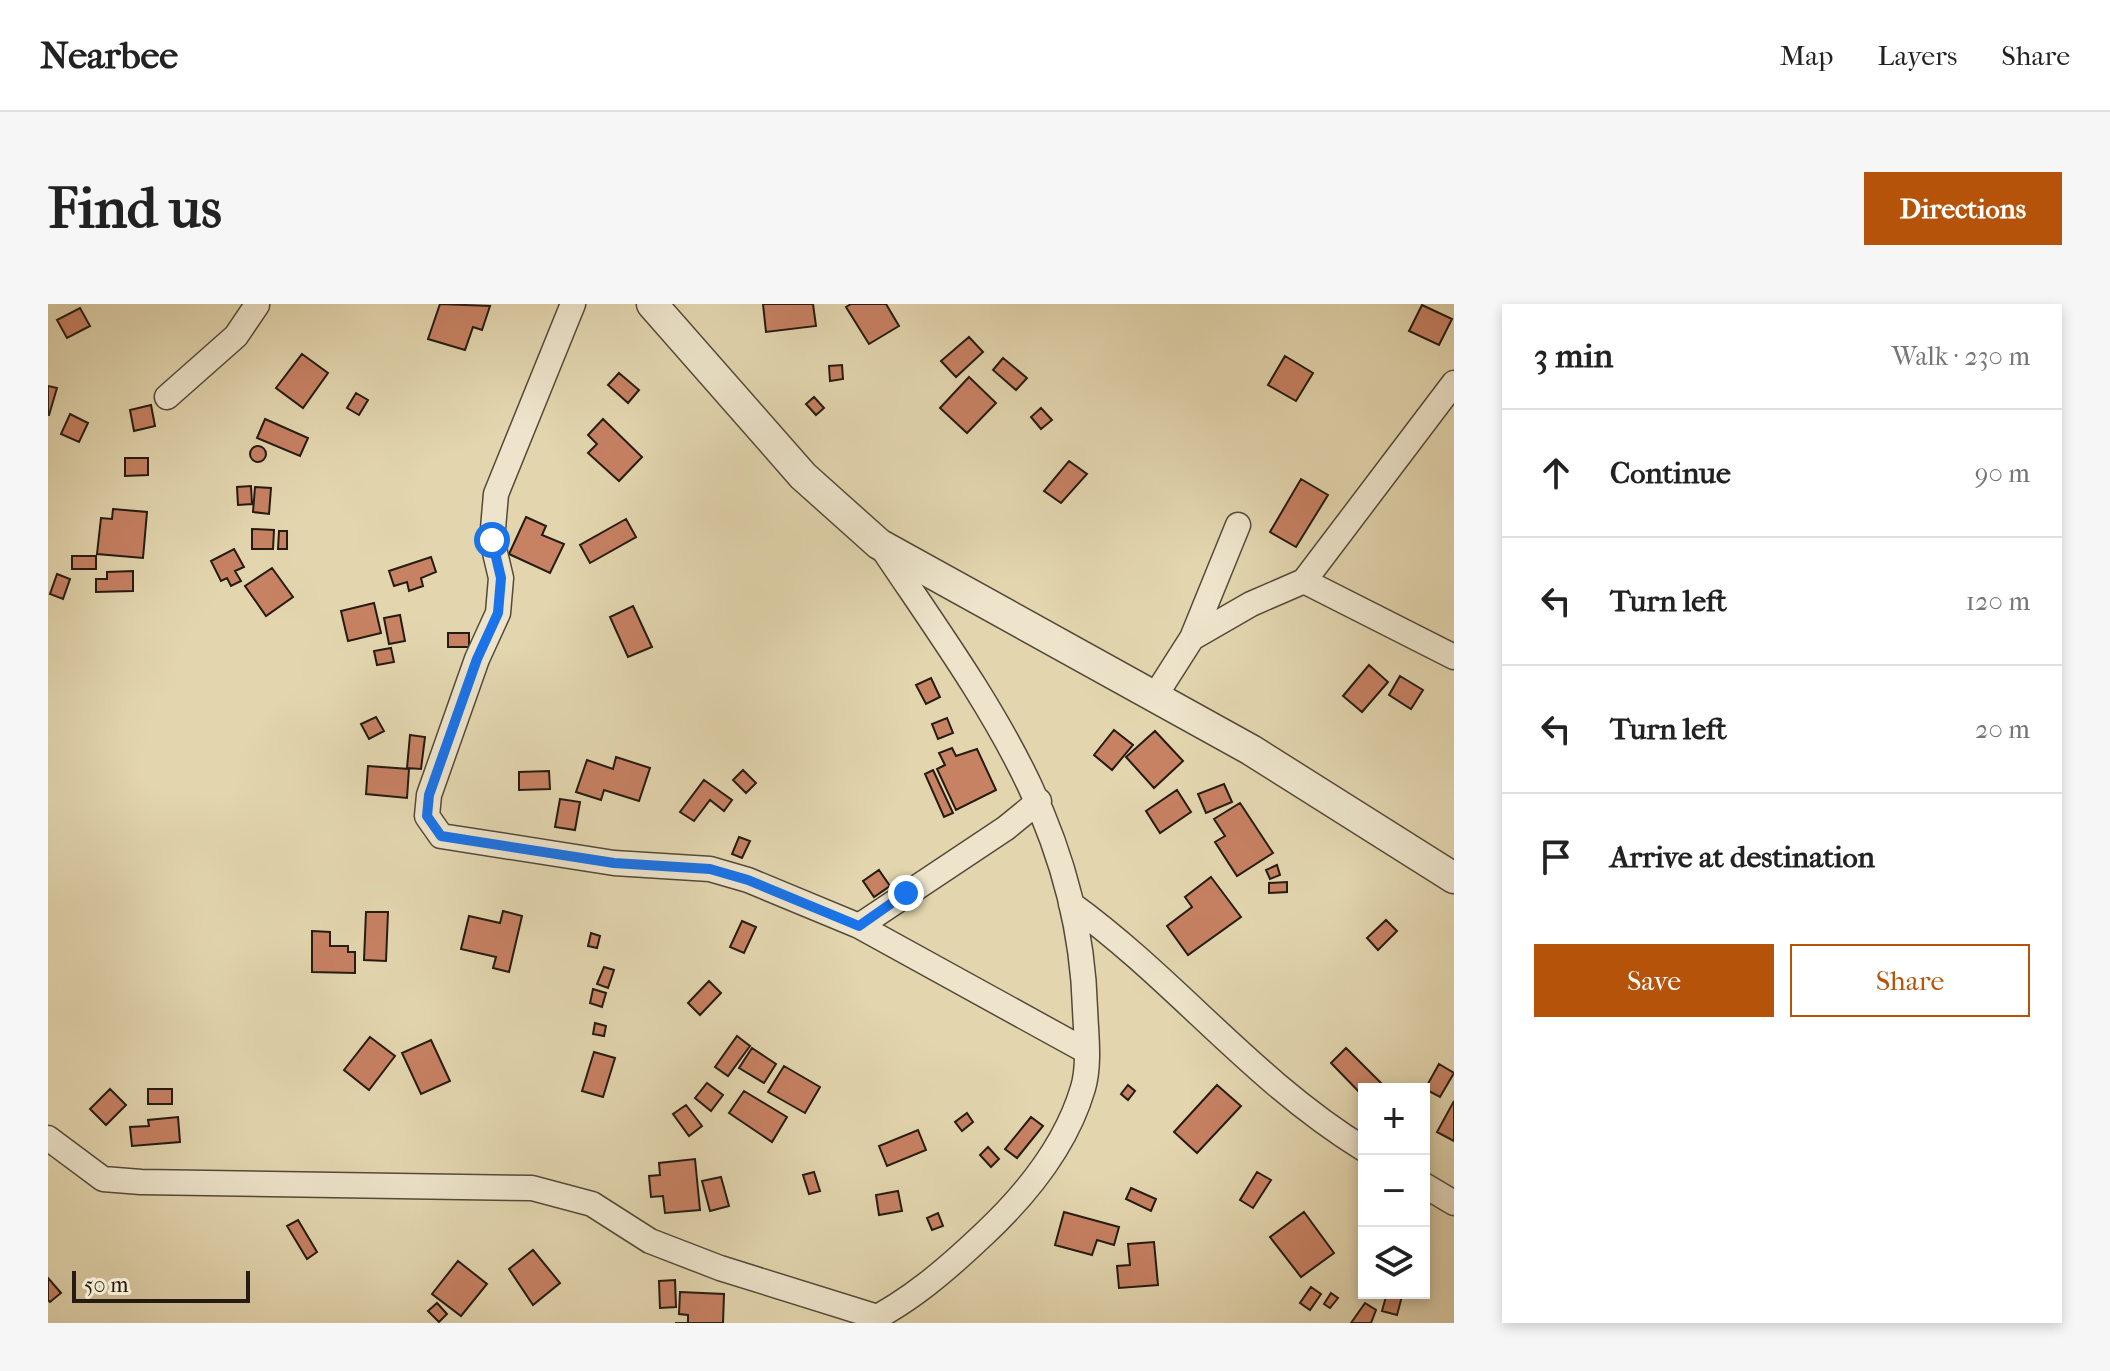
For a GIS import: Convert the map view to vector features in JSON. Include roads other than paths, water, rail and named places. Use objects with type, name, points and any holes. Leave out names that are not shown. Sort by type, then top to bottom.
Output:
[{"type":"street","points":[[167,397],[236,336],[258,304]]},
{"type":"street","points":[[573,304],[496,494],[492,540],[501,578],[498,613],[477,659],[429,795],[427,816],[441,836],[614,863],[710,869],[748,880],[859,926],[1086,1051]]},
{"type":"street","points":[[652,304],[803,476],[879,544],[1251,750],[1454,878]]},
{"type":"street","points":[[1192,638],[1251,604],[1304,581],[1454,383]]},
{"type":"street","points":[[1155,696],[1192,638],[1238,525]]},
{"type":"street","points":[[48,1138],[103,1179],[532,1188],[592,1204],[650,1241],[872,1320],[935,1280],[1018,1203],[1060,1141],[1075,1111],[1084,1084],[1084,974],[1071,904],[1039,801],[997,719],[879,544]]},
{"type":"street","points":[[1304,581],[1454,657]]},
{"type":"street","points":[[859,926],[1006,828],[1039,801]]},
{"type":"street","points":[[1071,904],[1164,978],[1290,1099],[1358,1145]]},
{"type":"street","points":[[1430,1189],[1454,1203]]}]
